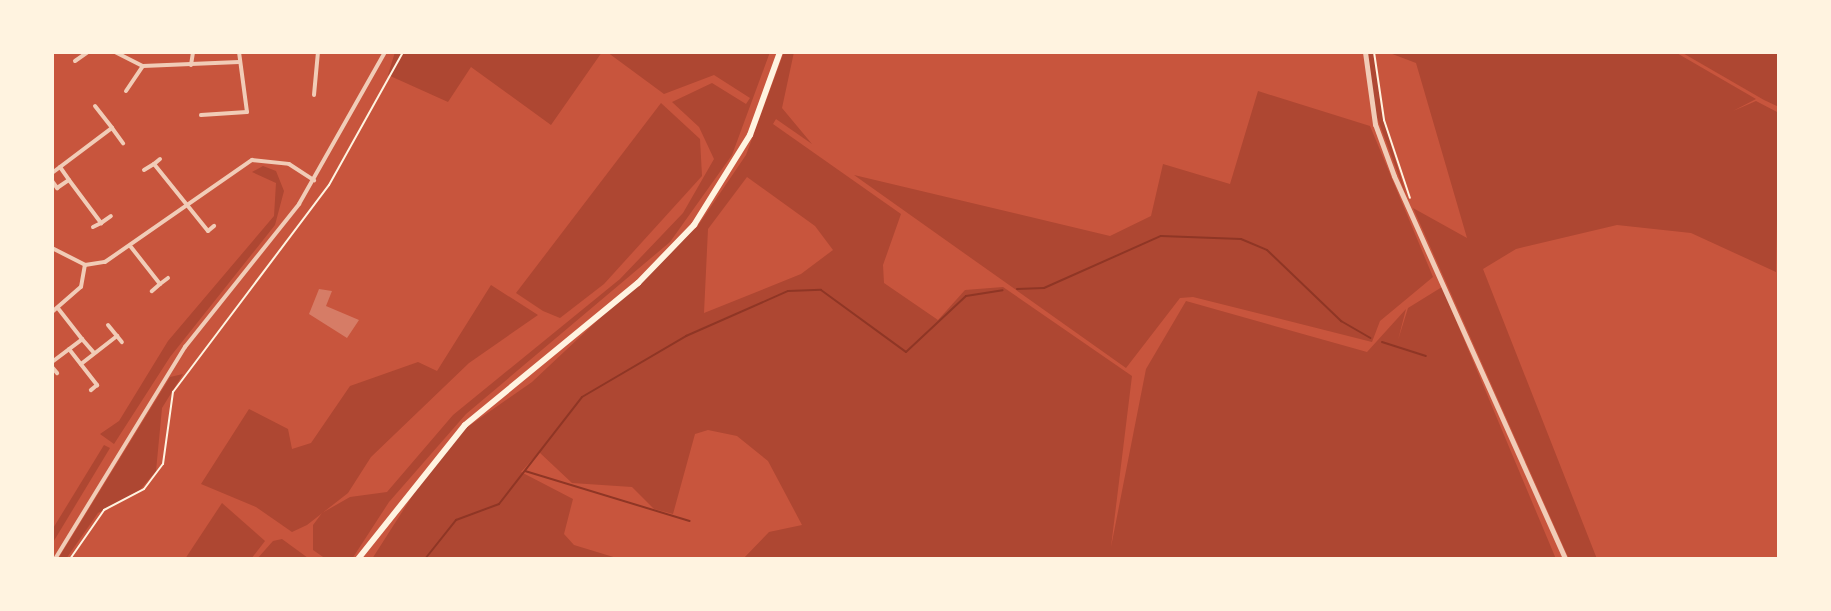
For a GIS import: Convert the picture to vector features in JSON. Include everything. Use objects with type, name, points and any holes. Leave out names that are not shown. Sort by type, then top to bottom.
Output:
[{"type":"main road","points":[[358,559],[465,425],[685,235],[734,166],[780,52]]},
{"type":"street","points":[[75,61],[88,52]]},
{"type":"street","points":[[115,52],[143,66],[239,62]]},
{"type":"street","points":[[191,65],[193,52]]},
{"type":"street","points":[[201,115],[247,112],[239,52]]},
{"type":"street","points":[[314,95],[318,52]]},
{"type":"street","points":[[55,559],[185,347],[314,180],[385,52]]},
{"type":"street","points":[[1365,52],[1375,124],[1405,206],[1565,559]]},
{"type":"street","points":[[126,91],[143,66]]},
{"type":"street","points":[[95,106],[123,143]]},
{"type":"street","points":[[52,173],[112,128]]},
{"type":"street","points":[[144,170],[160,159]]},
{"type":"street","points":[[52,248],[85,265],[131,247],[187,202],[252,160],[289,164],[314,180]]},
{"type":"street","points":[[154,164],[187,202],[206,233],[214,226]]},
{"type":"street","points":[[60,167],[101,223]]},
{"type":"street","points":[[52,181],[54,190],[69,180]]},
{"type":"street","points":[[93,227],[111,216]]},
{"type":"street","points":[[131,247],[160,284]]},
{"type":"street","points":[[52,312],[81,287],[85,265]]},
{"type":"street","points":[[152,291],[168,278]]},
{"type":"street","points":[[58,308],[94,353]]},
{"type":"street","points":[[108,325],[122,342]]},
{"type":"street","points":[[81,364],[117,336]]},
{"type":"street","points":[[57,373],[52,364],[82,339]]},
{"type":"street","points":[[69,349],[97,385]]},
{"type":"street","points":[[91,390],[103,380]]},
{"type":"path","points":[[70,559],[104,510],[144,489],[163,464],[173,392],[329,185],[403,52]]},
{"type":"path","points":[[1374,52],[1384,120],[1411,205]]},
{"type":"shaded area","points":[[395,52],[602,52],[551,125],[471,67],[448,102],[388,75]]},
{"type":"shaded area","points":[[607,52],[770,52],[732,155],[670,242],[466,414],[389,502],[352,559],[326,559],[313,550],[313,525],[322,513],[350,497],[387,492],[453,415],[620,279],[683,213],[714,159],[699,127],[672,102],[712,83],[746,104],[750,98],[714,75],[664,94]]},
{"type":"shaded area","points":[[784,52],[794,52],[782,108],[812,144],[776,119],[773,124],[901,214],[883,265],[884,283],[938,320],[965,290],[1003,287],[1132,376],[1111,547],[1146,369],[1186,301],[1367,352],[1406,309],[1398,340],[1408,308],[1442,287],[1556,559],[743,559],[769,532],[802,525],[768,461],[737,436],[708,430],[695,434],[673,514],[654,509],[632,487],[572,483],[539,452],[521,472],[573,499],[564,534],[574,545],[620,559],[372,559],[434,462],[466,428],[532,382],[697,227],[746,155]],"holes":[[[747,177],[815,226],[833,250],[801,274],[704,313],[708,229]]]},
{"type":"shaded area","points":[[1368,52],[1373,52],[1382,115],[1407,198],[1375,112]]},
{"type":"shaded area","points":[[1387,52],[1675,52],[1756,99],[1733,111],[1756,101],[1779,113],[1776,272],[1691,233],[1617,225],[1516,249],[1483,269],[1597,559],[1569,559],[1413,208],[1467,238],[1416,63]]},
{"type":"shaded area","points":[[1681,52],[1779,52],[1779,107],[1764,100]]},
{"type":"shaded area","points":[[1258,91],[1370,126],[1433,277],[1380,321],[1372,342],[1193,297],[1180,298],[1126,368],[854,175],[1110,236],[1151,216],[1163,164],[1230,184]]},
{"type":"shaded area","points":[[661,103],[700,139],[702,176],[604,284],[560,318],[543,311],[516,293]]},
{"type":"shaded area","points":[[263,166],[276,171],[284,191],[275,225],[170,357],[114,444],[100,434],[119,421],[168,341],[274,216],[276,183],[252,172]]},
{"type":"shaded area","points":[[491,285],[538,315],[469,363],[371,457],[348,493],[307,525],[292,532],[256,507],[201,484],[249,409],[288,429],[292,449],[311,443],[350,386],[418,362],[437,371]]},
{"type":"shaded area","points":[[183,374],[162,408],[156,471],[140,490],[98,513],[66,559],[58,559],[170,377]]},
{"type":"shaded area","points":[[104,445],[110,448],[52,544],[52,530]]},
{"type":"shaded area","points":[[222,503],[265,541],[251,559],[185,559]]},
{"type":"shaded area","points":[[282,539],[308,558],[257,559],[273,541]]},
{"type":"building","points":[[319,289],[332,291],[326,306],[359,320],[347,338],[309,314]]},
{"type":"waterway","points":[[1017,289],[1044,288],[1161,236],[1241,239],[1267,250],[1341,321],[1371,338]]},
{"type":"waterway","points":[[425,559],[456,520],[499,504],[582,397],[686,336],[788,291],[821,290],[906,352],[966,296],[1003,290]]},
{"type":"waterway","points":[[1382,342],[1426,356]]},
{"type":"waterway","points":[[525,471],[690,521]]}]
